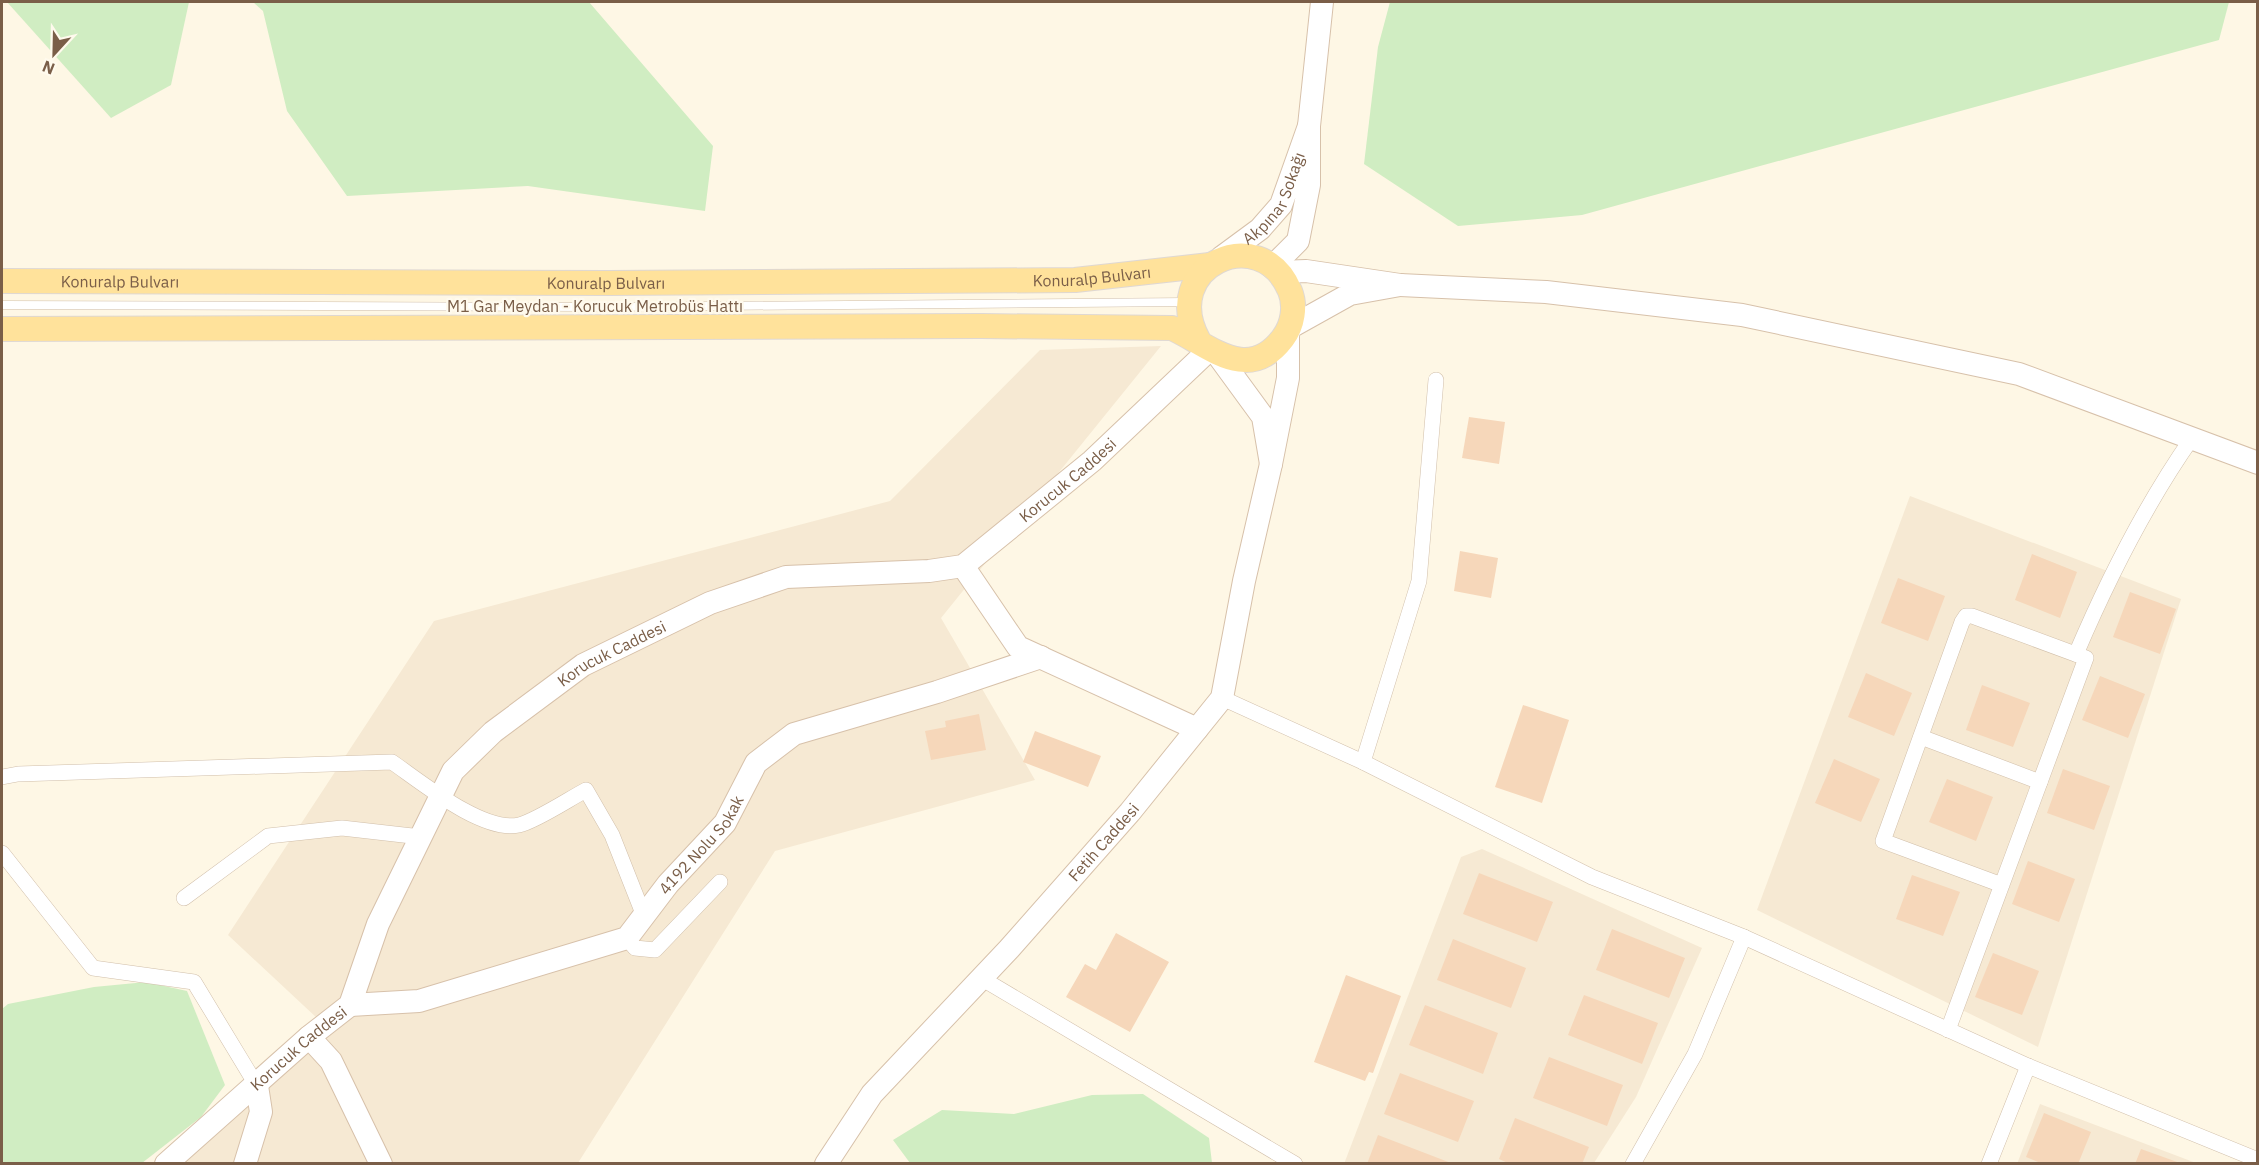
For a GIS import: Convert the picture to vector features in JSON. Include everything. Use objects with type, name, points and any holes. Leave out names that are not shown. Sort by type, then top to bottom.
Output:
[{"type":"main road","points":[[2,329],[981,326],[1172,328],[1208,348],[1228,359],[1245,361],[1262,356],[1277,347],[1288,330],[1293,316],[1293,298],[1275,270],[1259,259],[1242,255],[1216,261],[1198,277],[1189,303],[1191,326],[1208,348]]},
{"type":"main road","name":"Konuralp Bulvarı","points":[[2,281],[608,284],[1075,280],[1216,261]]},
{"type":"street","name":"Akpınar Sokağı","points":[[1275,270],[1298,241],[1310,185],[1309,126],[1322,2]]},
{"type":"street","name":"Akpınar Sokağı","points":[[1216,261],[1260,229],[1281,205],[1309,126]]},
{"type":"street","points":[[1275,270],[1306,271],[1400,285],[1546,292],[1742,315],[2019,374],[2258,463]]},
{"type":"street","points":[[1288,330],[1350,294],[1400,285]]},
{"type":"street","name":"Fetih Caddesi","points":[[826,1164],[872,1094],[981,978],[1130,812],[1222,698],[1244,581],[1272,464],[1288,378],[1288,330]]},
{"type":"street","name":"Fetih Caddesi","points":[[1208,348],[1263,417],[1272,464]]},
{"type":"street","name":"Korucuk Caddesi","points":[[166,1164],[257,1086],[309,1037],[350,1005],[378,924],[453,771],[493,732],[583,665],[710,603],[786,577],[928,571],[963,566],[1092,461],[1208,348]]},
{"type":"street","points":[[1363,762],[1419,581],[1436,380]]},
{"type":"street","points":[[2076,654],[2114,567],[2172,467],[2192,438]]},
{"type":"street","points":[[963,566],[1018,647],[1197,729]]},
{"type":"street","points":[[1948,1030],[2002,885],[2086,658],[1972,615],[1966,616],[1883,841],[2002,885]]},
{"type":"street","name":"4192 Nolu Sokak","points":[[627,938],[668,884],[725,823],[756,763],[794,734],[937,692],[1041,657]]},
{"type":"street","points":[[1222,698],[1363,762],[1592,877],[1744,937],[2028,1066],[2258,1160]]},
{"type":"street","points":[[1921,737],[2040,782]]},
{"type":"street","points":[[2,777],[18,774],[392,762],[441,796],[490,822],[519,825],[586,790],[612,835],[644,916]]},
{"type":"street","points":[[184,898],[268,836],[342,828],[421,837]]},
{"type":"street","points":[[2,853],[93,968],[167,976],[194,982],[257,1086],[261,1112],[244,1164]]},
{"type":"street","points":[[350,1005],[419,1001],[627,938],[635,948],[655,950],[720,882]]},
{"type":"street","points":[[1633,1164],[1695,1054],[1744,937]]},
{"type":"street","points":[[981,978],[1295,1164]]},
{"type":"street","points":[[309,1037],[331,1061],[381,1164]]},
{"type":"street","points":[[1989,1164],[2028,1066]]},
{"type":"lane","name":"M1 Gar Meydan - Korucuk Metrobüs Hattı","points":[[2,305],[603,307],[1189,303]]},
{"type":"shaded area","points":[[1161,346],[941,618],[1035,780],[775,851],[578,1163],[159,1164],[318,1019],[228,935],[434,621],[890,501],[1040,350]]},
{"type":"shaded area","points":[[1910,496],[2181,599],[2038,1047],[1757,910]]},
{"type":"shaded area","points":[[1482,849],[1702,948],[1636,1097],[1594,1163],[1344,1164],[1461,857]]},
{"type":"shaded area","points":[[2040,1104],[2196,1163],[2017,1164]]},
{"type":"green space","points":[[7,2],[189,2],[171,85],[111,118]]},
{"type":"green space","points":[[253,2],[589,2],[713,146],[705,211],[528,186],[347,196],[287,111],[263,11]]},
{"type":"green space","points":[[1390,2],[2229,2],[2219,40],[1582,215],[1458,226],[1364,164],[1378,47]]},
{"type":"green space","points":[[146,982],[187,991],[225,1085],[201,1117],[142,1163],[2,1164],[2,1009],[8,1004],[94,987]]},
{"type":"green space","points":[[1143,1094],[1209,1138],[1212,1163],[910,1163],[893,1140],[942,1110],[1014,1114],[1092,1095]]},
{"type":"building","points":[[1469,417],[1505,422],[1499,464],[1462,458]]},
{"type":"building","points":[[1460,551],[1498,558],[1491,598],[1454,591]]},
{"type":"building","points":[[2032,554],[2077,572],[2060,618],[2015,600]]},
{"type":"building","points":[[1898,578],[1945,596],[1928,641],[1881,623]]},
{"type":"building","points":[[2130,592],[2176,609],[2160,654],[2113,637]]},
{"type":"building","points":[[1866,673],[1912,693],[1894,736],[1848,717]]},
{"type":"building","points":[[2100,676],[2145,694],[2128,738],[2082,720]]},
{"type":"building","points":[[1982,685],[2030,703],[2013,747],[1966,730]]},
{"type":"building","points":[[1523,705],[1569,720],[1542,803],[1495,787]]},
{"type":"building","points":[[979,714],[986,750],[931,760],[925,731],[946,727],[945,721]]},
{"type":"building","points":[[1035,731],[1101,756],[1088,787],[1023,762]]},
{"type":"building","points":[[1834,759],[1880,779],[1861,822],[1815,803]]},
{"type":"building","points":[[2063,769],[2110,786],[2094,830],[2047,813]]},
{"type":"building","points":[[1947,779],[1993,797],[1976,841],[1929,822]]},
{"type":"building","points":[[2028,861],[2075,879],[2059,922],[2012,904]]},
{"type":"building","points":[[1479,873],[1553,902],[1537,942],[1463,914]]},
{"type":"building","points":[[1912,875],[1960,892],[1943,936],[1896,919]]},
{"type":"building","points":[[1612,929],[1685,958],[1669,998],[1596,970]]},
{"type":"building","points":[[1116,933],[1169,962],[1130,1032],[1066,997],[1085,964],[1096,970]]},
{"type":"building","points":[[1453,939],[1526,968],[1511,1008],[1437,980]]},
{"type":"building","points":[[1993,953],[2039,971],[2022,1015],[1975,997]]},
{"type":"building","points":[[1346,975],[1401,996],[1373,1073],[1369,1072],[1365,1081],[1314,1062]]},
{"type":"building","points":[[1584,995],[1658,1023],[1642,1064],[1568,1035]]},
{"type":"building","points":[[1425,1005],[1498,1033],[1483,1074],[1409,1045]]},
{"type":"building","points":[[1549,1057],[1623,1085],[1607,1126],[1533,1098]]},
{"type":"building","points":[[1400,1073],[1474,1101],[1458,1142],[1384,1114]]},
{"type":"building","points":[[2044,1113],[2091,1132],[2078,1164],[2043,1164],[2026,1157]]},
{"type":"building","points":[[1515,1118],[1589,1147],[1582,1164],[1510,1164],[1499,1159]]},
{"type":"building","points":[[1378,1135],[1451,1163],[1451,1164],[1367,1164]]},
{"type":"building","points":[[2141,1149],[2180,1163],[2180,1164],[2135,1164]]}]
